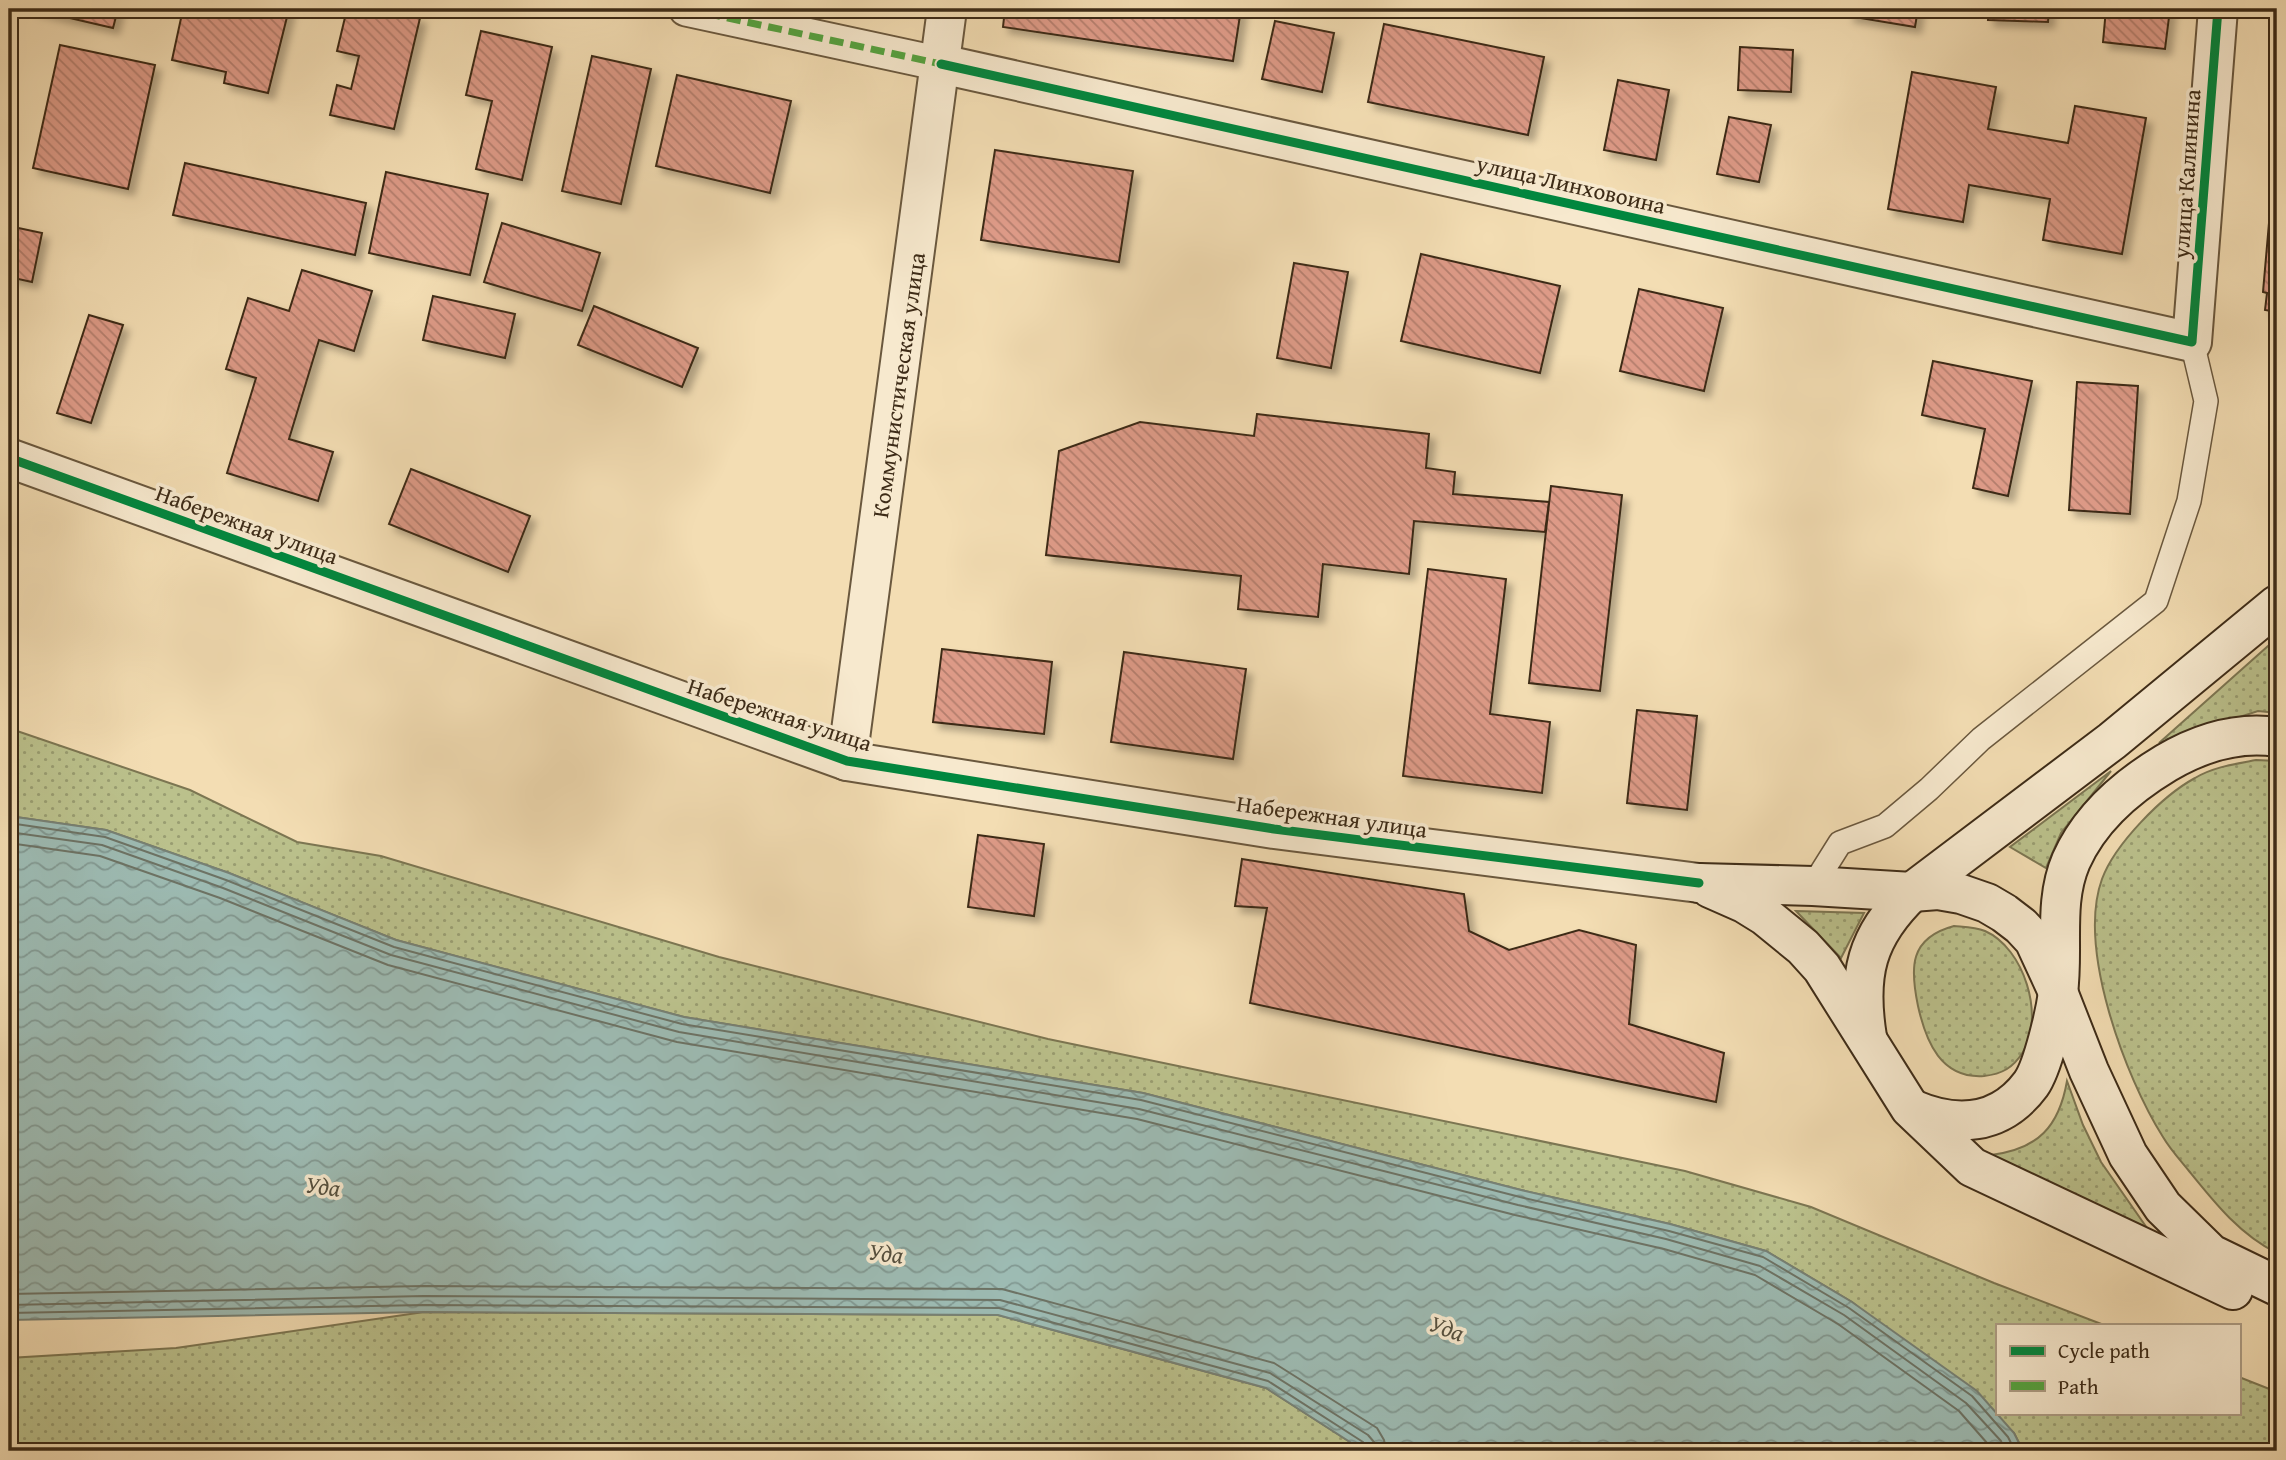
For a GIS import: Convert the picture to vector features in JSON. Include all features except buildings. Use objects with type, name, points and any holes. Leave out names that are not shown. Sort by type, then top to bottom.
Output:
[{"type":"street","points":[[686,9],[941,64]]},
{"type":"street","name":"Коммунистическая улица","points":[[847,761],[947,9]]},
{"type":"street","name":"улица Калинина","points":[[2193,342],[2218,9]]},
{"type":"street","name":"улица Линховоина","points":[[941,64],[2193,342]]},
{"type":"street","name":"Набережная улица","points":[[9,458],[847,761],[1274,829],[1699,883]]},
{"type":"street","points":[[1867,1039],[1863,1013],[1868,954],[1892,911],[1912,892],[2112,741],[2277,605]]},
{"type":"street","points":[[1910,1108],[1935,1119],[1982,1119],[2003,1110],[2032,1083],[2042,1058],[2058,992],[2061,895],[2076,852],[2087,831],[2109,807],[2145,776],[2213,741],[2242,736],[2277,737]]},
{"type":"street","points":[[1699,883],[1912,892],[1938,890],[1987,902],[2004,913],[2034,940],[2128,1156],[2163,1207],[2211,1254],[2277,1286]]},
{"type":"street","points":[[1699,883],[1744,903],[1765,916],[1803,947],[1822,968],[1910,1108],[1972,1167],[2277,1310]]},
{"type":"lane","points":[[1813,886],[1840,843],[1885,826],[1929,789],[1981,739],[2156,601],[2189,501],[2206,401],[2193,342]]},
{"type":"green space","points":[[2277,638],[2277,713],[2258,711],[2159,743]]},
{"type":"green space","points":[[17,731],[190,790],[297,842],[381,856],[719,957],[1048,1039],[1685,1171],[1811,1207],[1994,1283],[2101,1324],[1996,1324],[1996,1414],[2240,1414],[2240,1377],[2277,1392],[2277,1451],[2023,1451],[2014,1433],[1852,1302],[1766,1251],[1670,1224],[1521,1190],[1143,1093],[684,1017],[396,940],[229,873],[106,830],[9,816],[9,732]]},
{"type":"green space","points":[[2256,760],[2277,761],[2277,1253],[2251,1237],[2228,1217],[2169,1146],[2148,1112],[2120,1047],[2109,1011],[2100,975],[2096,940],[2096,907],[2102,879],[2108,865],[2128,836],[2168,796],[2202,774],[2224,766]]},
{"type":"green space","points":[[2111,771],[2061,833],[2046,868],[2010,847]]},
{"type":"green space","points":[[1796,911],[1864,913],[1841,958]]},
{"type":"green space","points":[[1954,926],[1985,931],[1999,940],[2020,967],[2027,984],[2032,1020],[2029,1037],[2015,1062],[1996,1074],[1969,1075],[1946,1065],[1931,1045],[1921,1019],[1915,992],[1916,956],[1928,938]]},
{"type":"green space","points":[[2067,1081],[2083,1125],[2101,1162],[2147,1228],[1991,1155],[2022,1147],[2044,1133],[2058,1111]]},
{"type":"green space","points":[[424,1312],[998,1315],[1266,1388],[1364,1451],[9,1451],[9,1358],[176,1348]]},
{"type":"water","name":"Уда","points":[[9,816],[106,830],[229,873],[396,940],[684,1017],[1143,1093],[1521,1190],[1670,1224],[1766,1251],[1852,1302],[1977,1391],[2014,1433],[2023,1451],[1364,1451],[1266,1388],[998,1315],[424,1312],[9,1320]]},
{"type":"marked path","points":[[686,9],[941,64]]},
{"type":"cycle path","points":[[941,64],[2192,342],[2218,9]]},
{"type":"cycle path","points":[[9,458],[847,761],[1274,829],[1699,883]]}]
